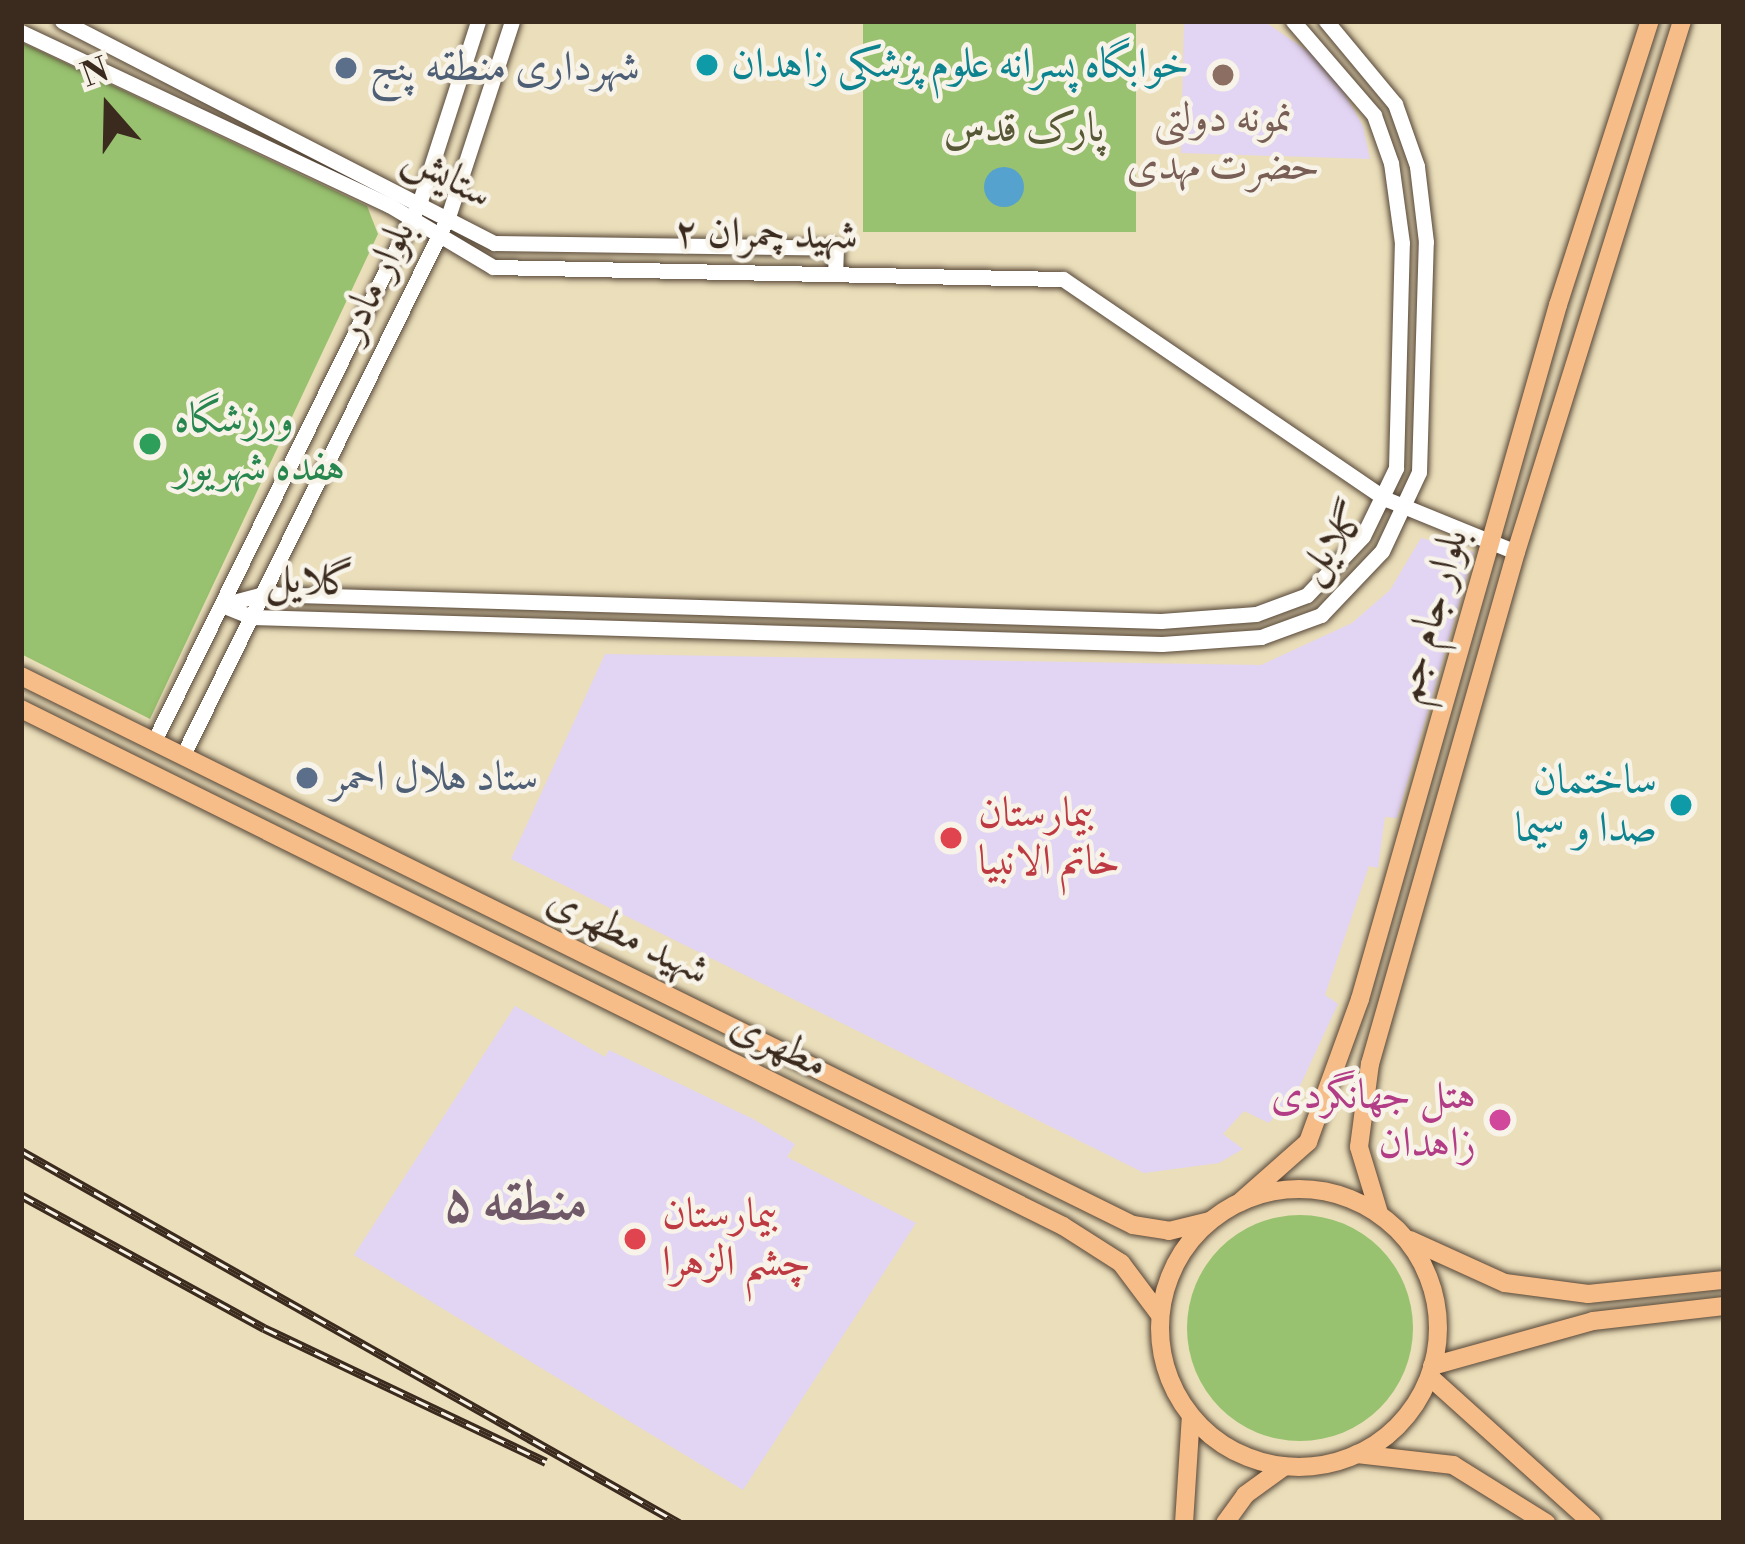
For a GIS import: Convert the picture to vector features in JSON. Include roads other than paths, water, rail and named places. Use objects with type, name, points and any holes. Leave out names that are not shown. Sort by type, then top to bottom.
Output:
[{"type":"main road","name":"بلوار جام جم","points":[[1240,1202],[1308,1142],[1360,999],[1489,544],[1650,21]]},
{"type":"main road","name":"بلوار جام جم","points":[[1379,1213],[1359,1148],[1370,1064],[1516,552],[1682,21]]},
{"type":"main road","name":"شهید مطهری","points":[[21,676],[1133,1225],[1169,1232],[1210,1221]]},
{"type":"main road","name":"مطهری","points":[[21,709],[1063,1226],[1121,1263],[1160,1315]]},
{"type":"main road","points":[[154,741],[155,776]]},
{"type":"main road","points":[[155,776],[183,755]]},
{"type":"main road","points":[[1285,1466],[1234,1449],[1191,1416],[1172,1385],[1160,1315],[1185,1248],[1210,1221],[1240,1202],[1311,1189],[1379,1213],[1406,1238],[1505,1283],[1588,1294],[1724,1280]]},
{"type":"main road","points":[[1357,1454],[1388,1435],[1431,1371],[1437,1303],[1406,1238]]},
{"type":"main road","points":[[1431,1371],[1593,1321],[1724,1306]]},
{"type":"main road","points":[[1431,1371],[1592,1523]]},
{"type":"main road","points":[[1184,1523],[1191,1416]]},
{"type":"main road","points":[[1226,1523],[1245,1495],[1285,1466],[1357,1454],[1453,1465],[1546,1523]]},
{"type":"street","name":"ستایش","points":[[62,21],[494,243],[836,248],[835,272]]},
{"type":"street","name":"بلوار مادر","points":[[154,741],[420,201],[478,21]]},
{"type":"street","name":"بلوار مادر","points":[[183,755],[448,217],[512,21]]},
{"type":"street","name":"گلایل","points":[[222,605],[263,594],[1161,621],[1256,614],[1307,596],[1385,500],[1396,468],[1402,243],[1391,163],[1374,115],[1293,21]]},
{"type":"street","name":"گلایل","points":[[222,605],[252,617],[1162,644],[1261,637],[1321,615],[1382,551],[1407,509],[1420,449],[1426,242],[1417,166],[1395,104],[1326,21]]},
{"type":"street","name":"شهید چمران ۲","points":[[21,32],[410,218],[493,267],[1063,279],[1385,500],[1516,552]]},
{"type":"street","points":[[307,430],[342,432]]},
{"type":"water","points":[[1004,167],[1018,173],[1024,187],[1018,201],[1004,207],[990,201],[984,187],[990,173]]},
{"type":"railway","points":[[21,1151],[679,1523]]},
{"type":"railway","points":[[21,1195],[264,1328],[546,1462]]},
{"type":"place","name":"خوابگاه پسرانه علوم پزشکی زاهدان","points":[[707,65]]},
{"type":"place","name":"شهرداری منطقه پنج","points":[[346,68]]},
{"type":"place","name":"نمونه دولتی حضرت مهدی","points":[[1223,75]]},
{"type":"place","name":"ورزشگاه هفده شهریور","points":[[150,444]]},
{"type":"place","name":"ستاد هلال احمر","points":[[307,778]]},
{"type":"place","name":"ساختمان صدا و سیما","points":[[1681,805]]},
{"type":"place","name":"بیمارستان خاتم الانبیا","points":[[951,838]]},
{"type":"place","name":"هتل جهانگردی زاهدان","points":[[1500,1120]]},
{"type":"place","name":"بیمارستان چشم الزهرا","points":[[635,1239]]},
{"type":"district","name":"منطقه ۵","points":[[515,1203]]},
{"type":"park label","name":"پارک قدس","points":[[1024,129]]}]
